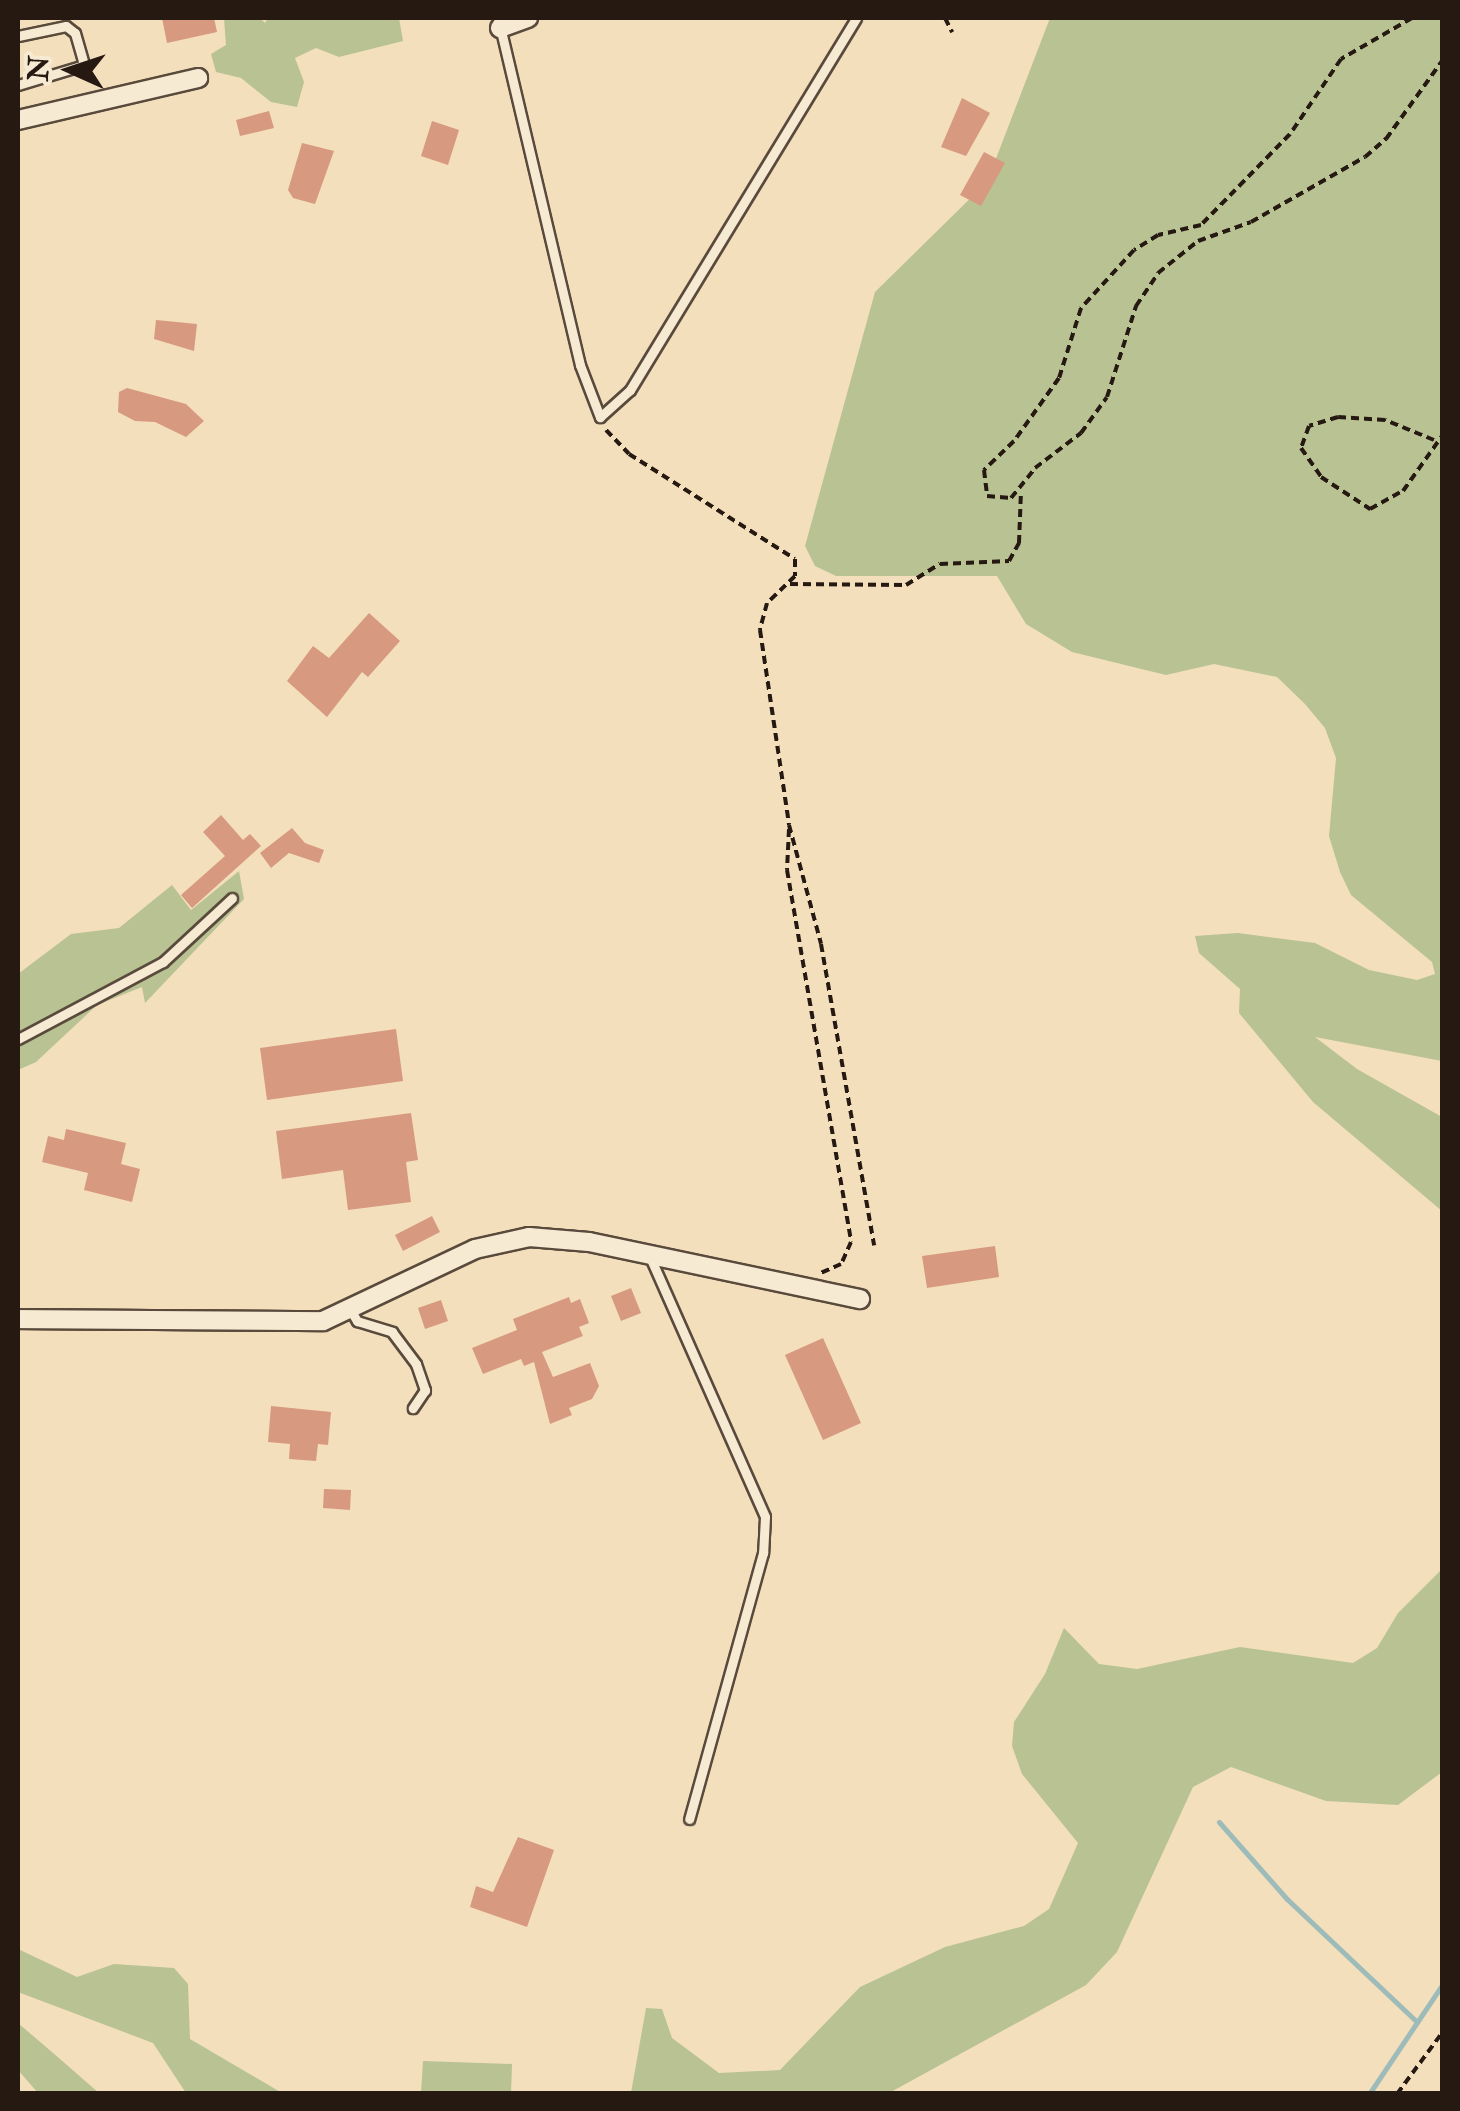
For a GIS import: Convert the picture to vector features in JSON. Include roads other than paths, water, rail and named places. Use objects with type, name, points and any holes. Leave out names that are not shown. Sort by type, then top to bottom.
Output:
[{"type":"street","points":[[499,23],[528,18]]},
{"type":"street","points":[[18,120],[198,78]]},
{"type":"street","points":[[18,1318],[305,1322],[351,1310],[462,1254],[512,1240],[554,1237],[860,1300]]},
{"type":"lane","points":[[499,23],[580,365],[600,417],[630,390],[856,18]]},
{"type":"lane","points":[[18,36],[66,26],[74,32],[84,65],[18,85]]},
{"type":"lane","points":[[18,1040],[162,962],[232,898]]},
{"type":"lane","points":[[650,1257],[765,1517],[763,1553],[688,1819]]},
{"type":"lane","points":[[351,1310],[357,1321],[392,1332],[416,1364],[425,1390],[413,1408]]},
{"type":"waterway","points":[[1219,1822],[1287,1899],[1417,2022]]},
{"type":"waterway","points":[[1369,2094],[1442,1985]]}]
